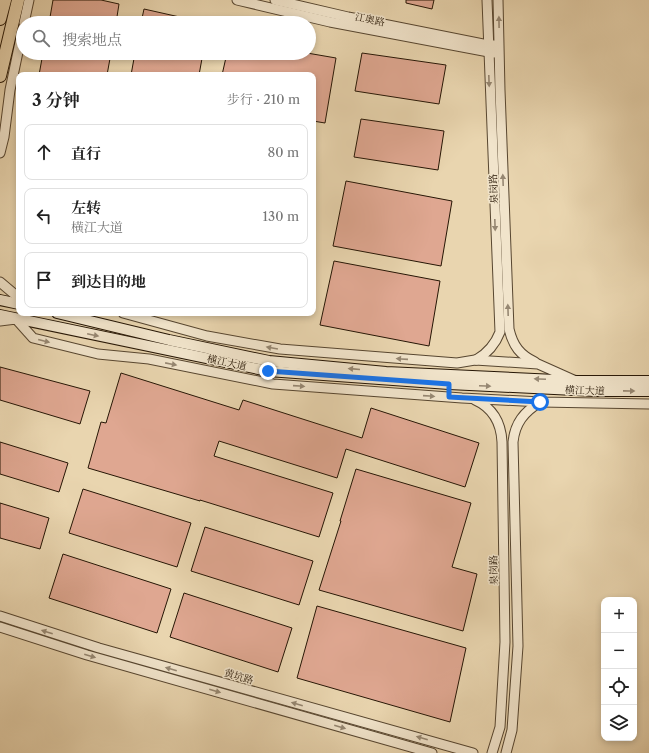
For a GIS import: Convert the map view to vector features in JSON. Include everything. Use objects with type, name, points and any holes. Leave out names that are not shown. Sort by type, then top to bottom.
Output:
[{"type":"main road","points":[[0,19],[5,0]]},
{"type":"main road","points":[[0,76],[18,0]]},
{"type":"main road","points":[[0,300],[16,303]]},
{"type":"main road","name":"横江大道","points":[[0,315],[268,371],[449,384],[566,390],[649,392]]},
{"type":"main road","name":"横江大道","points":[[69,316],[169,340],[269,361],[386,372],[577,381],[649,381]]},
{"type":"street","points":[[26,16],[29,0]]},
{"type":"street","name":"江奥路","points":[[237,0],[305,16]]},
{"type":"street","name":"江奥路","points":[[275,0],[488,49]]},
{"type":"street","name":"泉岗路","points":[[475,360],[490,350],[498,338],[500,329],[487,0]]},
{"type":"street","name":"泉岗路","points":[[498,0],[509,329],[511,339],[519,351],[525,357],[538,364]]},
{"type":"street","name":"江奥路","points":[[316,19],[488,49],[499,49]]},
{"type":"street","points":[[0,153],[16,60]]},
{"type":"street","points":[[0,282],[16,295]]},
{"type":"street","points":[[134,316],[207,336],[280,349],[457,363],[475,360],[538,364],[577,381]]},
{"type":"street","points":[[0,321],[16,319],[33,338],[98,354],[149,359],[273,384],[540,402],[649,404]]},
{"type":"street","points":[[500,329],[509,329]]},
{"type":"street","points":[[446,362],[446,374]]},
{"type":"street","points":[[449,384],[449,397]]},
{"type":"street","points":[[566,390],[566,402]]},
{"type":"street","name":"泉岗路","points":[[472,398],[483,403],[490,410],[496,417],[502,433],[505,642],[500,728],[492,753]]},
{"type":"street","points":[[506,753],[512,730],[518,646],[513,442],[516,426],[520,419],[532,407],[540,402]]},
{"type":"street","points":[[502,442],[513,442]]},
{"type":"street","name":"黄坑路","points":[[0,616],[99,648],[473,753]]},
{"type":"street","points":[[0,627],[87,655],[432,753]]},
{"type":"building","points":[[53,0],[101,0],[119,4],[117,16],[50,16]]},
{"type":"building","points":[[406,0],[434,0],[432,9],[406,3]]},
{"type":"building","points":[[144,9],[175,16],[142,16]]},
{"type":"building","points":[[362,53],[446,65],[439,104],[355,91]]},
{"type":"building","points":[[316,55],[336,58],[325,123],[316,122],[316,72],[223,72],[225,60],[316,60]]},
{"type":"building","points":[[42,60],[110,60],[108,72],[40,72]]},
{"type":"building","points":[[134,60],[202,60],[200,72],[132,72]]},
{"type":"building","points":[[361,119],[444,131],[438,170],[354,157]]},
{"type":"building","points":[[346,181],[452,201],[441,266],[333,246]]},
{"type":"building","points":[[334,261],[440,281],[429,346],[320,325]]},
{"type":"building","points":[[0,367],[90,391],[80,424],[0,400]]},
{"type":"building","points":[[121,373],[239,410],[243,400],[362,438],[371,408],[479,443],[465,487],[346,449],[337,478],[219,441],[214,456],[333,493],[319,537],[200,500],[88,468],[101,422],[106,423]]},
{"type":"building","points":[[0,442],[68,463],[59,492],[0,474]]},
{"type":"building","points":[[356,469],[471,503],[452,567],[477,574],[463,631],[319,590]]},
{"type":"building","points":[[83,489],[191,523],[177,567],[69,533]]},
{"type":"building","points":[[0,503],[49,518],[40,549],[0,538]]},
{"type":"building","points":[[205,527],[313,561],[299,605],[191,571]]},
{"type":"building","points":[[63,554],[171,589],[157,633],[49,598]]},
{"type":"building","points":[[184,593],[292,628],[278,672],[170,637]]},
{"type":"building","points":[[317,606],[466,648],[450,722],[297,678]]},
{"type":"route","points":[[268,371],[449,384],[449,397],[540,402]]}]
